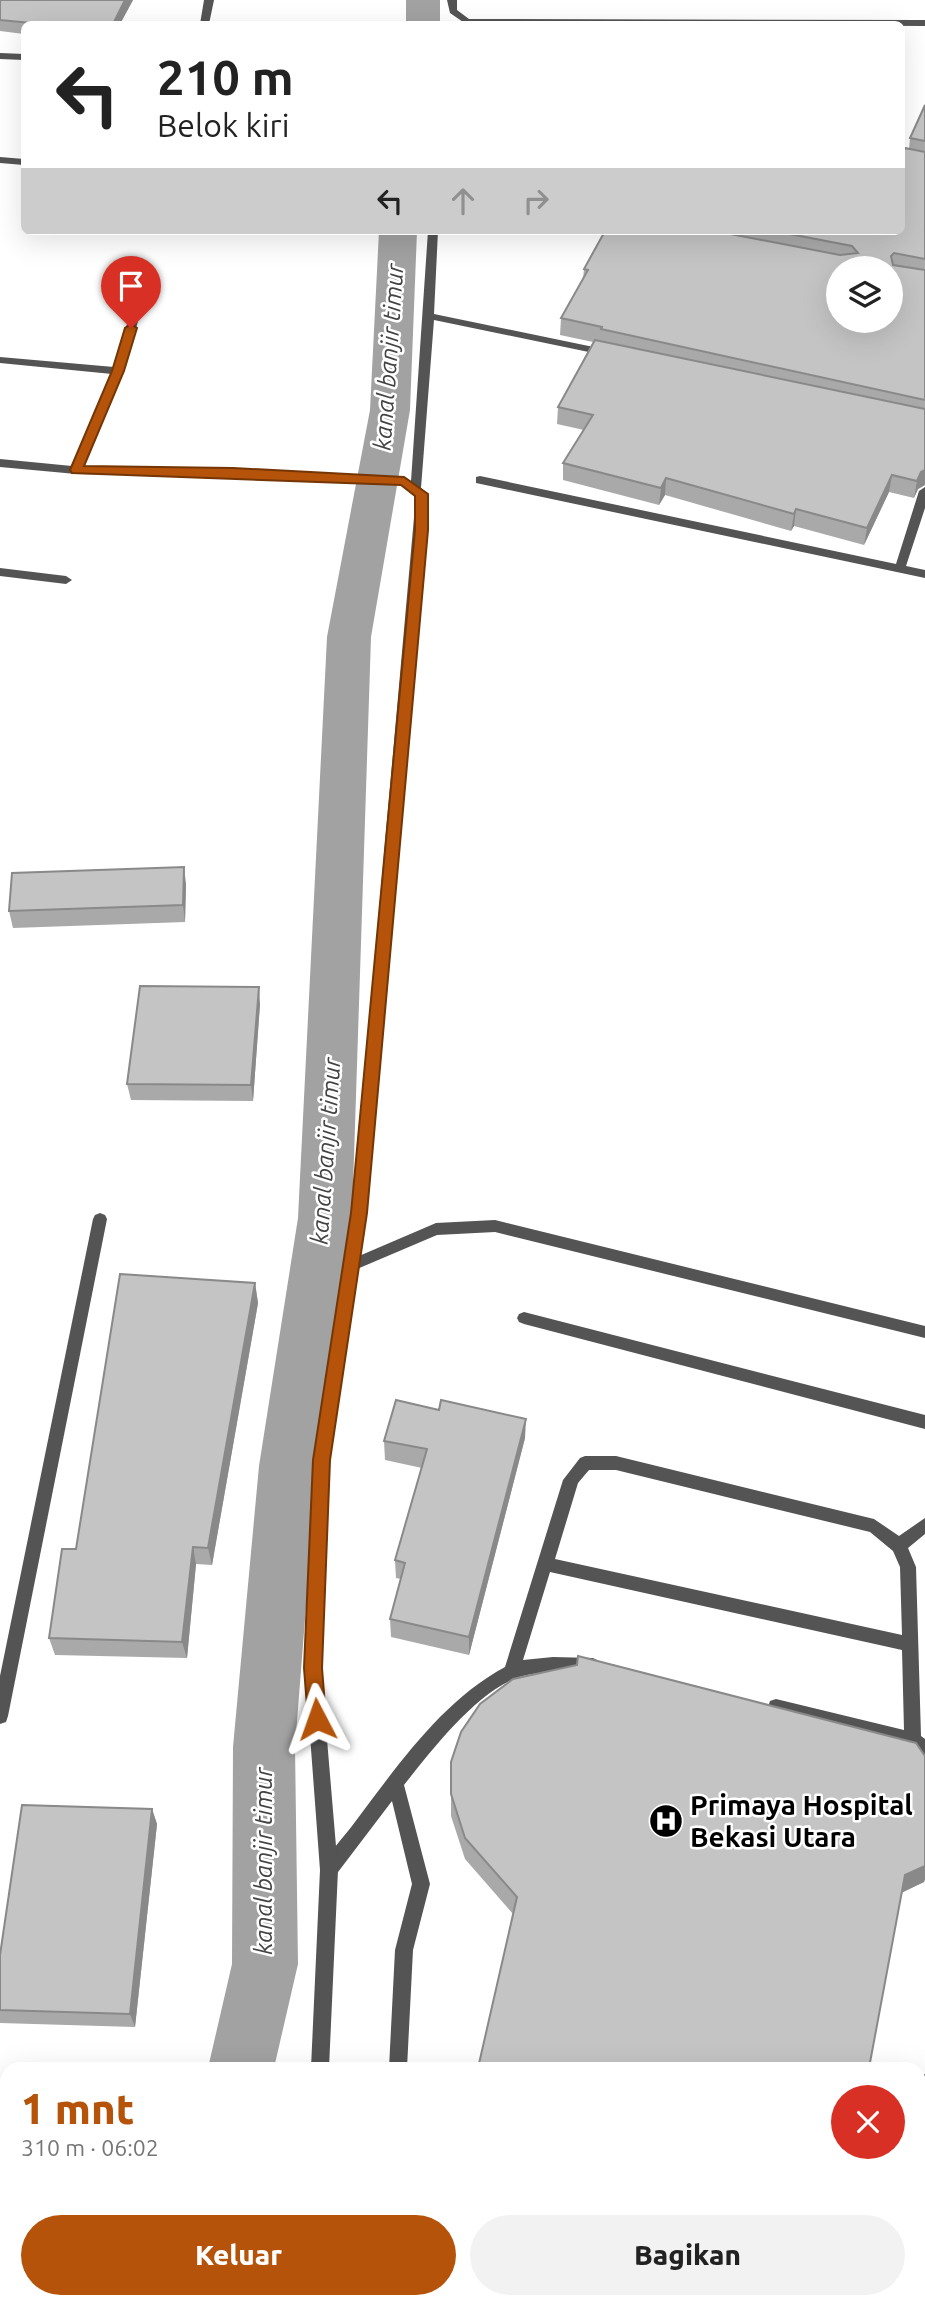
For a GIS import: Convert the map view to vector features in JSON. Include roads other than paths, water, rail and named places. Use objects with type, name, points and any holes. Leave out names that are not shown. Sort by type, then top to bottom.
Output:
[{"type":"street","points":[[206,21],[209,0]]},
{"type":"street","points":[[452,0],[453,11],[466,21]]},
{"type":"street","points":[[905,23],[925,23]]},
{"type":"street","points":[[0,56],[21,57]]},
{"type":"street","points":[[0,160],[21,162]]},
{"type":"street","points":[[410,484],[429,316],[433,235]]},
{"type":"street","points":[[76,470],[118,371],[144,285]]},
{"type":"street","points":[[429,316],[620,356]]},
{"type":"street","points":[[0,360],[118,371]]},
{"type":"street","points":[[0,463],[76,470],[296,477],[410,484],[421,494],[422,530],[359,1213],[321,1460],[313,1668],[330,1870],[320,2062]]},
{"type":"street","points":[[480,480],[925,574]]},
{"type":"street","points":[[900,568],[925,491]]},
{"type":"street","points":[[0,572],[66,580]]},
{"type":"street","points":[[0,1716],[100,1219]]},
{"type":"street","points":[[350,1266],[436,1229],[495,1226],[925,1332]]},
{"type":"street","points":[[524,1318],[925,1422]]},
{"type":"street","points":[[512,1671],[571,1480],[585,1463],[616,1463],[874,1526],[899,1546],[908,1567],[919,1745],[754,1702]]},
{"type":"street","points":[[899,1546],[925,1525]]},
{"type":"street","points":[[545,1564],[912,1645]]},
{"type":"street","points":[[330,1870],[469,1697],[512,1671],[544,1664],[607,1667]]},
{"type":"street","points":[[396,1785],[421,1884],[404,1950],[398,2062]]},
{"type":"waterway","name":"kanal banjir timur","points":[[423,0],[423,21]]},
{"type":"waterway","name":"kanal banjir timur","points":[[242,2062],[265,1964],[264,1747],[288,1466],[325,1218],[349,637],[390,410],[398,235]]},
{"type":"place","name":"Primaya Hospital Bekasi Utara","points":[[666,1821]]}]
